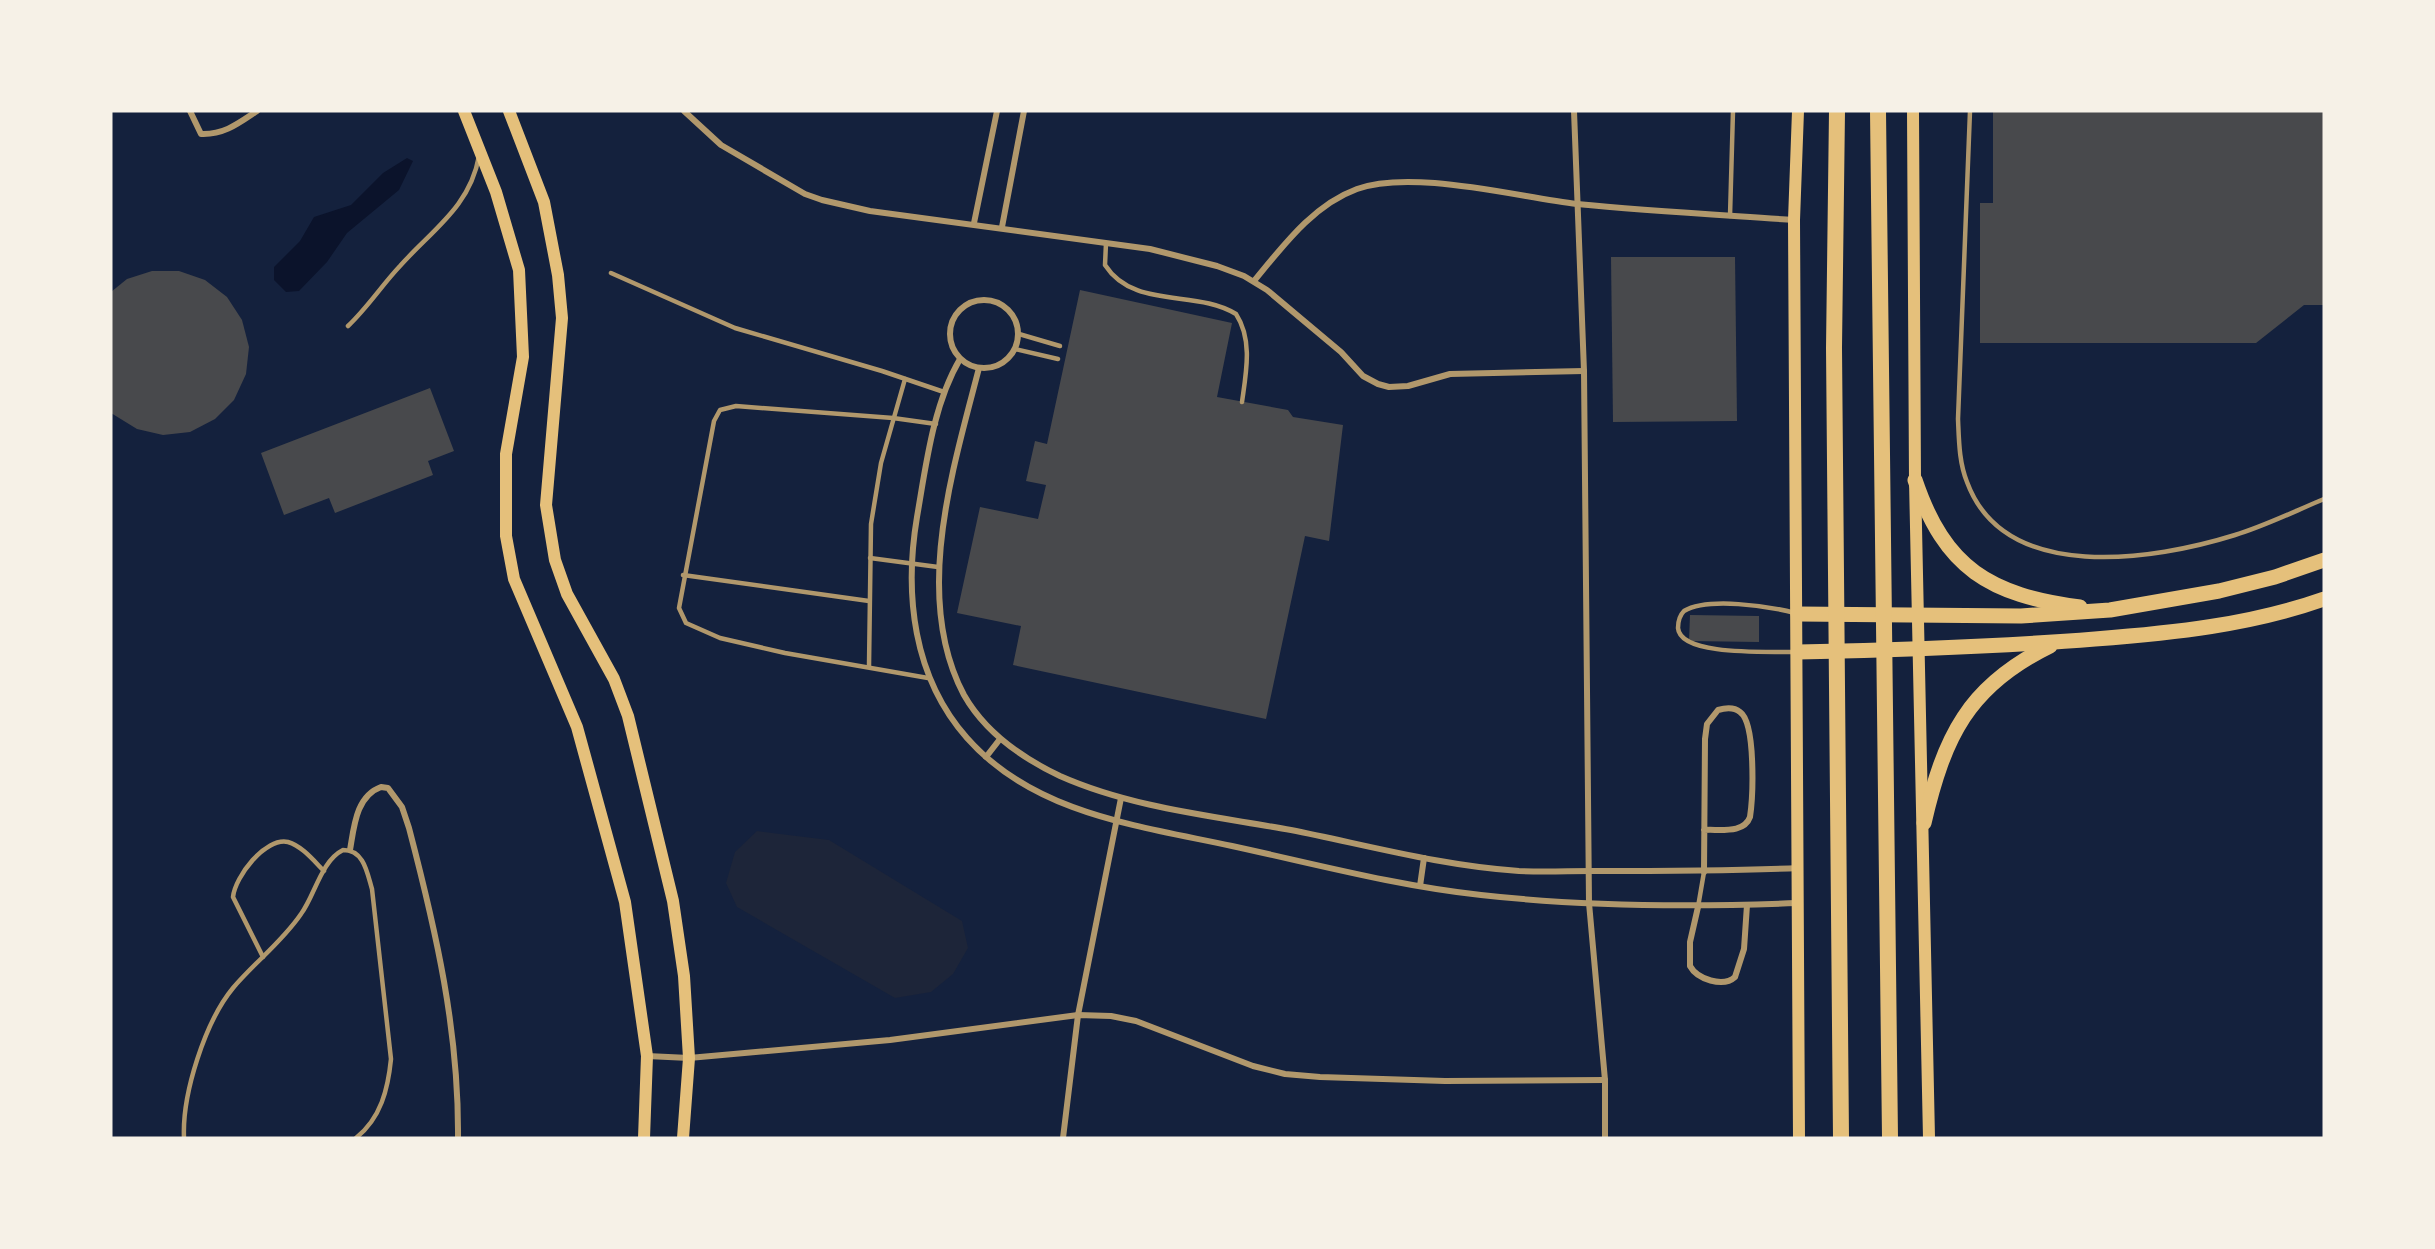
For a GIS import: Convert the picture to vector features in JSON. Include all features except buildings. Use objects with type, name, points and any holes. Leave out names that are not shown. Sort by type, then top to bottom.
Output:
[{"type":"highway","points":[[1837,111],[1834,348],[1841,1138]]},
{"type":"highway","points":[[1878,111],[1890,1138]]},
{"type":"main road","points":[[464,111],[506,224],[519,270],[523,357],[506,454],[506,536],[514,579],[577,727],[625,902],[647,1056],[644,1138]]},
{"type":"main road","points":[[509,111],[544,202],[558,275],[562,318],[546,505],[548,530],[567,594],[614,679],[628,716],[673,901],[684,976],[689,1058],[683,1138]]},
{"type":"main road","points":[[1798,111],[1794,220],[1800,868],[1799,1138]]},
{"type":"main road","points":[[1912,111],[1915,480],[1911,613],[1920,649],[1929,1138]]},
{"type":"main road","points":[[1915,480],[1926,512],[1937,534],[1953,554],[1977,574],[2015,594],[2039,601],[2110,610]]},
{"type":"main road","points":[[1798,614],[1911,613],[2021,616],[2110,610],[2219,591],[2323,566]]},
{"type":"main road","points":[[1798,652],[1904,650],[2059,642],[2191,631],[2262,617],[2324,599]]},
{"type":"main road","points":[[1924,823],[1936,773],[1946,747],[1962,719],[1976,701],[2007,670],[2059,642]]},
{"type":"street","points":[[190,111],[201,134],[210,135],[227,130],[257,111]]},
{"type":"street","points":[[684,111],[722,145],[805,194],[870,211],[974,223],[1106,243],[1184,257],[1217,266],[1254,281],[1341,352],[1363,376],[1389,387],[1408,386],[1450,374],[1584,371]]},
{"type":"street","points":[[974,223],[997,111]]},
{"type":"street","points":[[1002,227],[1024,111]]},
{"type":"street","points":[[1574,111],[1584,371],[1589,903],[1605,1080],[1605,1138]]},
{"type":"street","points":[[1254,281],[1302,226],[1331,200],[1358,188],[1390,182],[1422,182],[1576,204],[1794,220]]},
{"type":"street","points":[[990,300],[1007,308],[1013,316],[1018,334],[1015,349],[998,365],[979,368],[960,359],[950,342],[951,323],[955,314],[970,302],[990,300]]},
{"type":"street","points":[[960,359],[944,392],[927,460],[910,565],[916,636],[928,678],[952,720],[986,757],[1043,795],[1116,821],[1420,886],[1479,895],[1589,903],[1698,906],[1799,903]]},
{"type":"street","points":[[979,368],[960,440],[938,567],[940,614],[954,672],[981,721],[1000,739],[1058,775],[1121,798],[1424,858],[1516,870],[1704,872],[1800,868]]},
{"type":"street","points":[[1704,830],[1739,829],[1749,822],[1752,766],[1748,727],[1741,712],[1734,709],[1718,710],[1707,724],[1704,830],[1704,872]]},
{"type":"street","points":[[986,757],[1000,739]]},
{"type":"street","points":[[350,850],[359,809],[367,796],[375,789],[388,788],[402,807],[409,828],[445,976],[455,1043],[458,1138]]},
{"type":"street","points":[[1063,1138],[1078,1015],[1121,798]]},
{"type":"street","points":[[1420,886],[1424,858]]},
{"type":"street","points":[[1698,906],[1690,942],[1690,966],[1701,977],[1723,982],[1735,977],[1740,964],[1747,905]]},
{"type":"street","points":[[647,1056],[689,1058],[890,1040],[1078,1015],[1111,1016],[1136,1021],[1253,1066],[1285,1074],[1445,1081],[1605,1080]]},
{"type":"lane","points":[[1730,216],[1733,111]]},
{"type":"lane","points":[[1970,111],[1958,419],[1960,458],[1967,483],[1977,502],[1992,520],[2017,541],[2038,548],[2090,558],[2126,556],[2195,546],[2237,534],[2324,499]]},
{"type":"lane","points":[[348,326],[399,267],[453,212],[475,177],[480,150]]},
{"type":"lane","points":[[1106,243],[1105,265],[1121,282],[1160,296],[1215,304],[1236,314],[1245,334],[1247,348],[1242,402]]},
{"type":"lane","points":[[611,273],[735,328],[944,392]]},
{"type":"lane","points":[[1018,334],[1060,346]]},
{"type":"lane","points":[[1015,349],[1058,359]]},
{"type":"lane","points":[[869,666],[871,524],[875,493],[905,379]]},
{"type":"lane","points":[[928,678],[785,653],[720,638],[699,630],[681,617],[679,595],[714,421],[720,410],[730,406],[893,418],[937,424]]},
{"type":"lane","points":[[870,558],[938,567]]},
{"type":"lane","points":[[683,575],[869,601]]},
{"type":"lane","points":[[1798,614],[1759,605],[1697,606],[1684,611],[1678,625],[1679,633],[1684,639],[1707,648],[1798,652]]},
{"type":"lane","points":[[263,957],[232,897],[234,887],[246,867],[267,848],[280,842],[296,845],[324,871]]},
{"type":"lane","points":[[184,1138],[185,1106],[189,1082],[208,1035],[231,991],[303,913],[324,871],[336,854],[350,850],[364,862],[372,889],[391,1059],[388,1084],[381,1105],[374,1119],[356,1138]]},
{"type":"lane","points":[[1698,906],[1704,872]]},
{"type":"shaded area","points":[[407,158],[413,161],[399,190],[347,233],[327,262],[299,291],[286,292],[274,280],[274,267],[300,241],[314,217],[351,205],[383,173]]},
{"type":"shaded area","points":[[757,831],[829,840],[962,921],[968,948],[953,974],[931,992],[895,998],[737,907],[726,883],[735,852]]}]
